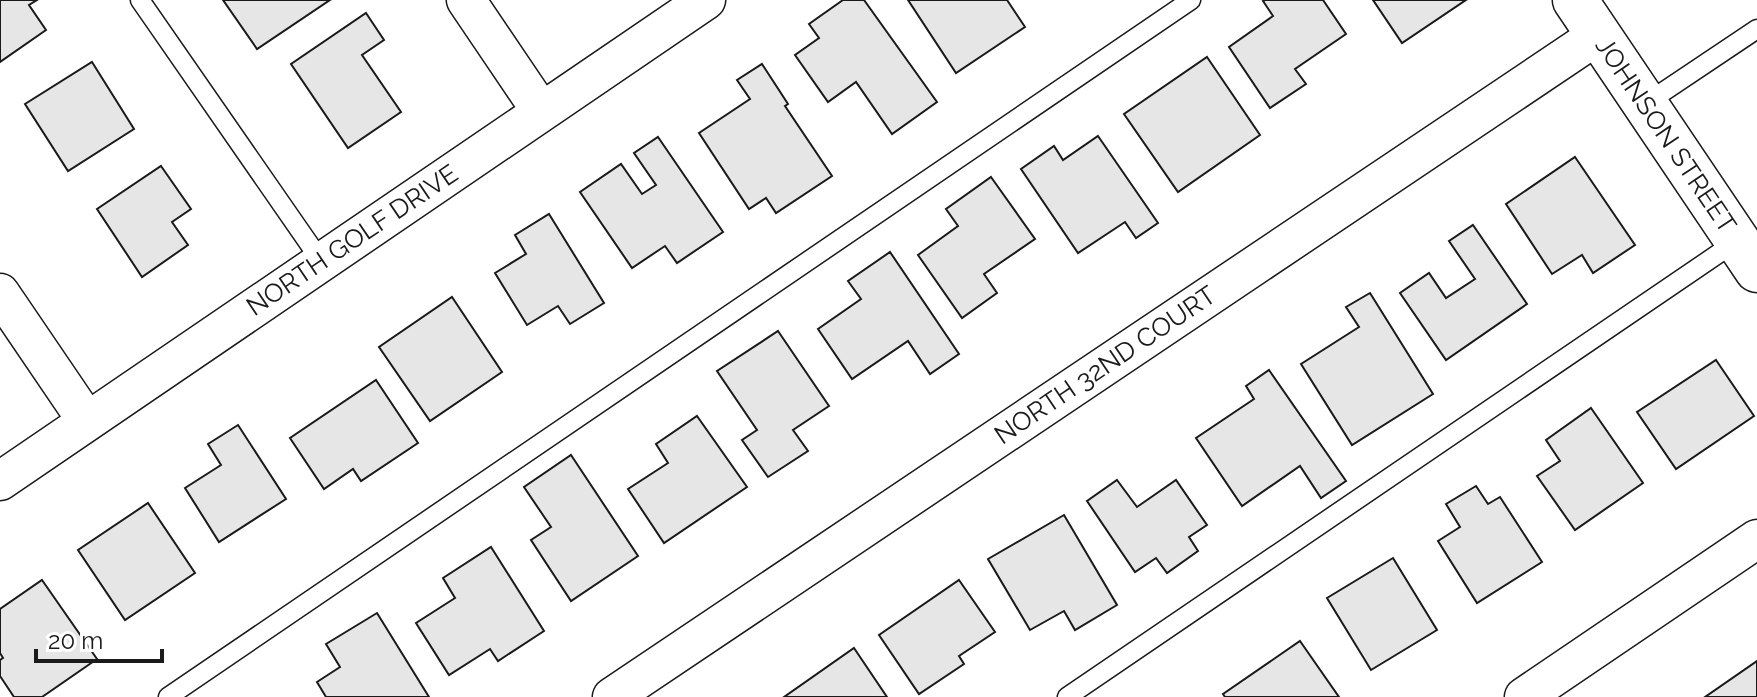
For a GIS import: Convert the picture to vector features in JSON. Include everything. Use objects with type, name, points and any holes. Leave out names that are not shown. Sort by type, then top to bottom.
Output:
[{"type":"street","points":[[466,0],[541,111]]},
{"type":"street","name":"NORTH GOLF DRIVE","points":[[0,481],[706,0]]},
{"type":"street","name":"JOHNSON STREET","points":[[1587,17],[1747,256]]},
{"type":"street","name":"NORTH 32ND COURT","points":[[612,697],[1587,17]]},
{"type":"street","points":[[0,293],[87,421]]},
{"type":"street","points":[[1524,697],[1757,539]]},
{"type":"lane","points":[[140,0],[321,261]]},
{"type":"lane","points":[[168,697],[1191,0]]},
{"type":"lane","points":[[1645,104],[1757,29]]},
{"type":"lane","points":[[1067,697],[1747,256]]},
{"type":"building","points":[[0,0],[37,0],[29,5],[46,30],[0,62]]},
{"type":"building","points":[[223,0],[330,0],[257,49]]},
{"type":"building","points":[[843,0],[864,0],[937,102],[892,134],[856,82],[828,102],[795,55],[819,38],[809,24]]},
{"type":"building","points":[[908,0],[1007,0],[1025,27],[956,73]]},
{"type":"building","points":[[1265,0],[1323,0],[1346,34],[1295,69],[1306,84],[1270,108],[1229,47],[1273,16]]},
{"type":"building","points":[[1373,0],[1466,0],[1402,43]]},
{"type":"building","points":[[366,13],[384,40],[362,55],[401,112],[348,148],[291,64]]},
{"type":"building","points":[[1207,57],[1260,135],[1178,192],[1124,114]]},
{"type":"building","points":[[92,62],[134,129],[68,171],[25,104]]},
{"type":"building","points":[[762,64],[788,104],[785,106],[832,176],[776,213],[766,198],[749,209],[699,133],[750,99],[737,80]]},
{"type":"building","points":[[1098,136],[1158,223],[1136,238],[1125,222],[1078,253],[1021,169],[1054,146],[1063,160]]},
{"type":"building","points":[[658,137],[723,232],[677,263],[665,246],[632,268],[580,192],[621,164],[642,194],[656,185],[634,153]]},
{"type":"building","points":[[1575,157],[1635,245],[1593,273],[1582,255],[1552,274],[1506,204]]},
{"type":"building","points":[[161,166],[191,209],[172,222],[188,245],[142,277],[97,209]]},
{"type":"building","points":[[991,177],[1035,239],[984,274],[997,293],[962,318],[918,255],[958,226],[946,209]]},
{"type":"building","points":[[549,214],[604,303],[570,324],[558,306],[527,325],[495,273],[526,254],[515,235]]},
{"type":"building","points":[[1473,225],[1527,304],[1446,360],[1400,293],[1429,273],[1446,298],[1475,279],[1449,241]]},
{"type":"building","points":[[890,252],[959,354],[930,374],[908,341],[852,379],[818,329],[861,299],[848,281]]},
{"type":"building","points":[[1370,293],[1433,394],[1352,445],[1301,364],[1359,327],[1346,307]]},
{"type":"building","points":[[452,297],[502,372],[430,421],[379,347]]},
{"type":"building","points":[[778,331],[829,406],[793,430],[808,451],[768,477],[742,440],[757,430],[717,371]]},
{"type":"building","points":[[1716,360],[1754,416],[1676,469],[1637,412]]},
{"type":"building","points":[[1269,370],[1346,481],[1321,498],[1300,466],[1242,506],[1196,438],[1254,399],[1246,386]]},
{"type":"building","points":[[376,380],[418,443],[361,481],[353,469],[324,489],[290,438]]},
{"type":"building","points":[[1591,408],[1643,483],[1575,530],[1537,476],[1560,461],[1546,440]]},
{"type":"building","points":[[697,416],[747,487],[664,543],[628,489],[668,463],[656,444]]},
{"type":"building","points":[[238,425],[286,499],[219,542],[185,488],[221,465],[208,444]]},
{"type":"building","points":[[571,455],[638,556],[571,601],[531,540],[551,527],[524,487]]},
{"type":"building","points":[[1117,480],[1137,507],[1176,480],[1207,525],[1189,537],[1198,551],[1167,573],[1156,558],[1135,572],[1087,501]]},
{"type":"building","points":[[1476,486],[1488,504],[1500,497],[1542,562],[1477,603],[1438,541],[1460,527],[1446,504]]},
{"type":"building","points":[[148,503],[195,573],[125,620],[78,550]]},
{"type":"building","points":[[1064,515],[1117,605],[1075,630],[1064,611],[1030,630],[988,559]]},
{"type":"building","points":[[491,547],[544,631],[498,661],[490,649],[449,675],[416,623],[455,598],[443,578]]},
{"type":"building","points":[[1393,558],[1437,630],[1371,670],[1327,598]]},
{"type":"building","points":[[42,580],[97,659],[42,697],[14,697],[0,676],[0,660],[3,658],[0,653],[0,609]]},
{"type":"building","points":[[959,580],[995,632],[959,656],[964,664],[919,694],[879,635]]},
{"type":"building","points":[[377,613],[429,697],[326,697],[317,682],[340,667],[326,644]]},
{"type":"building","points":[[1300,641],[1339,697],[1225,697],[1223,694]]},
{"type":"building","points":[[854,648],[887,697],[784,697]]},
{"type":"building","points":[[1757,661],[1757,697],[1705,697]]}]
